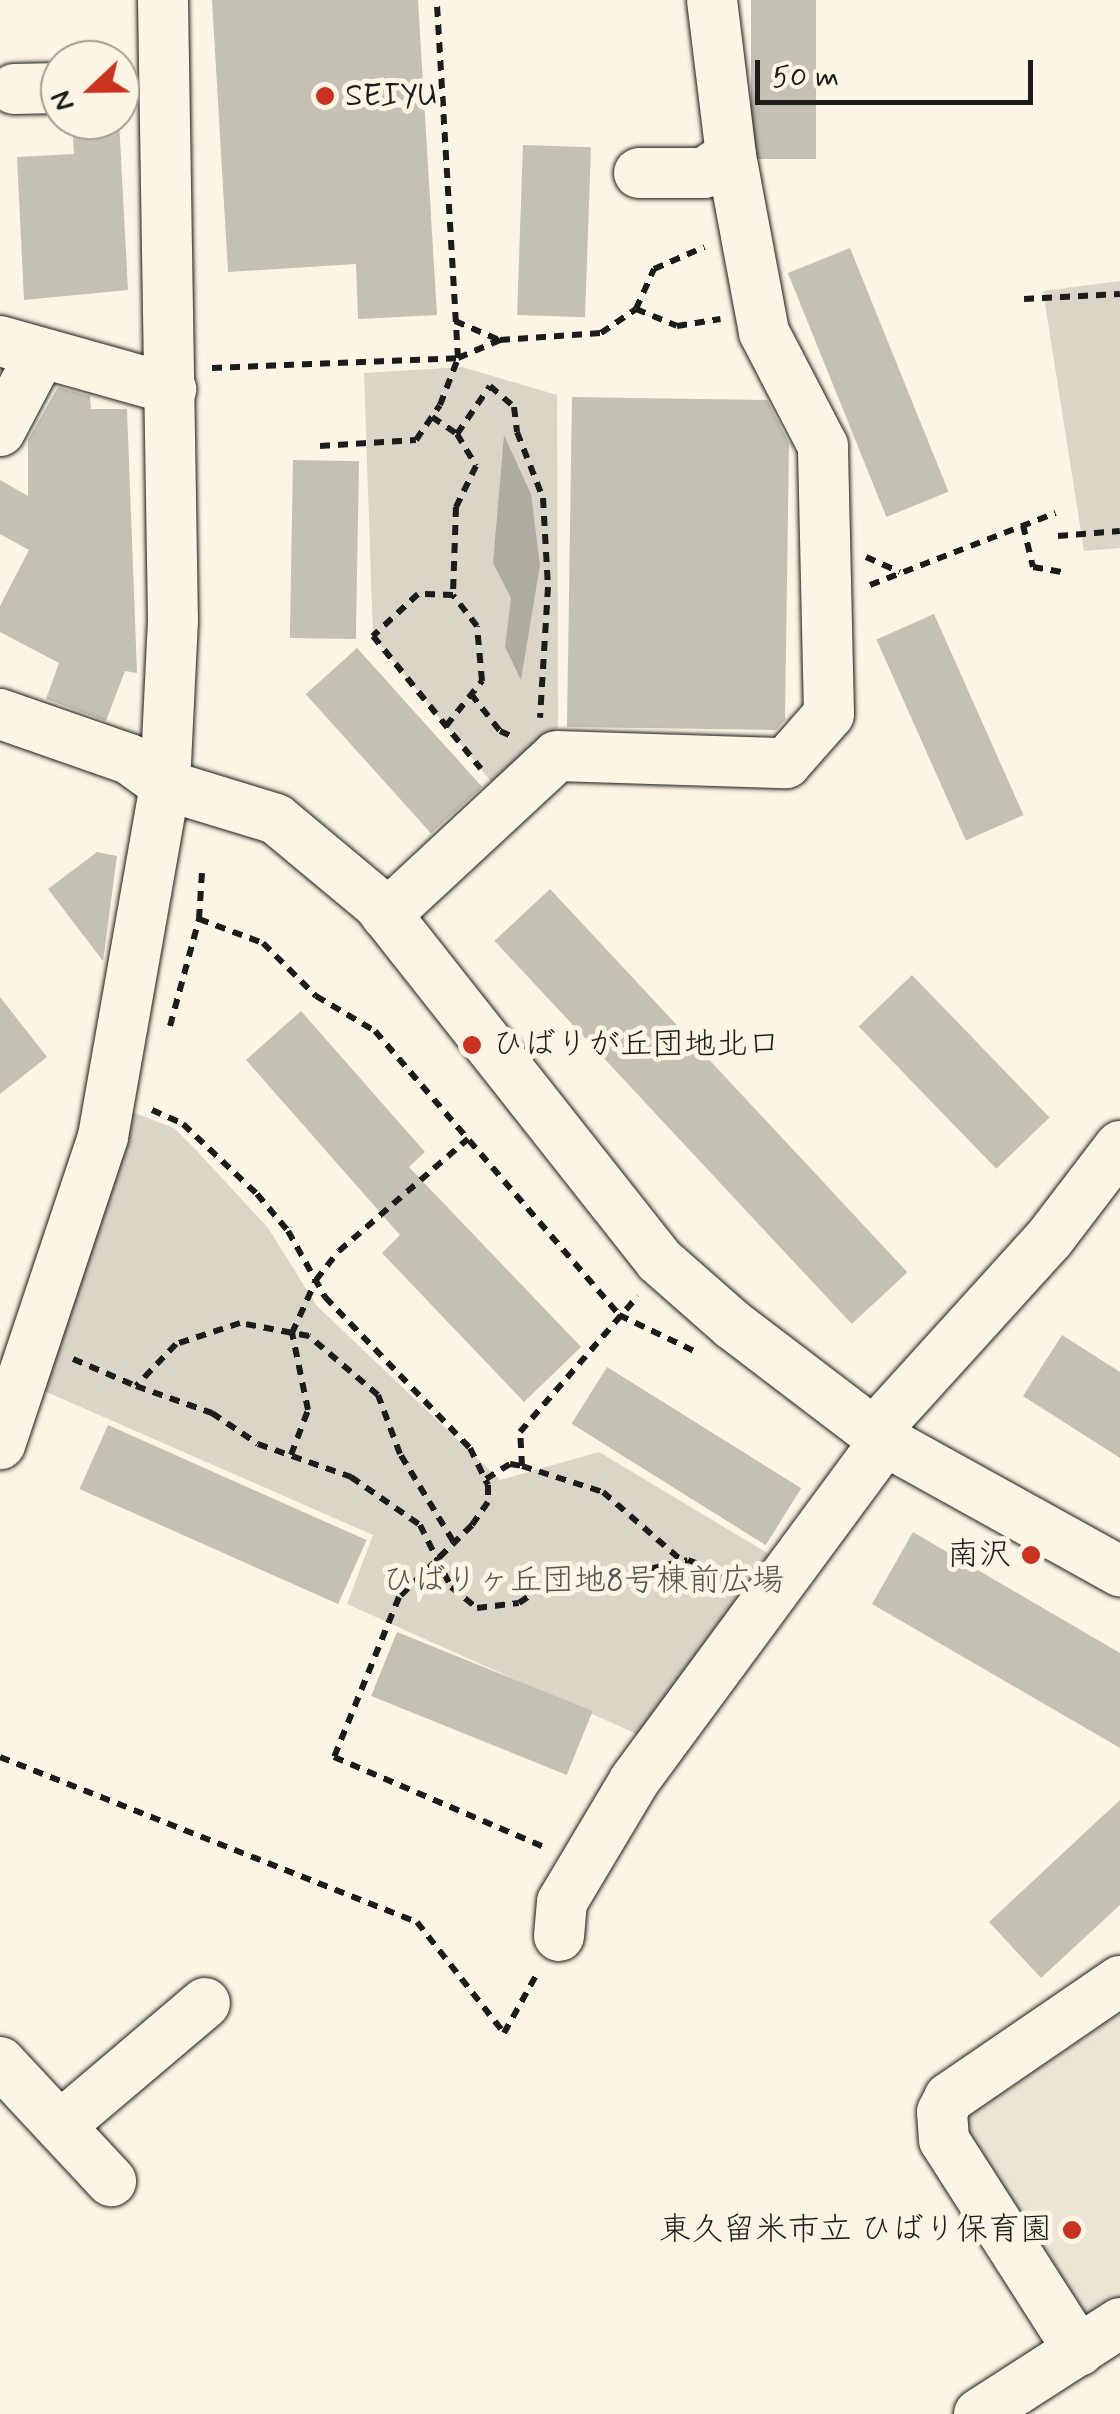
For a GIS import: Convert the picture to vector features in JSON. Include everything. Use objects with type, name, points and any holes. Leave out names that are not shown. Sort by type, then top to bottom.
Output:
[{"type":"street","points":[[0,1444],[38,1344],[112,1096],[165,785],[172,692],[170,380],[141,85],[163,0]]},
{"type":"street","points":[[386,915],[557,756],[786,762],[829,714],[823,446],[764,332],[730,154],[712,0]]},
{"type":"street","points":[[638,173],[704,173],[730,154]]},
{"type":"street","points":[[0,431],[20,348],[170,380]]},
{"type":"street","points":[[0,714],[129,759],[165,785],[276,820],[308,840],[386,915],[659,1260],[879,1437],[1120,1571]]},
{"type":"street","points":[[558,1936],[562,1902],[634,1781],[774,1591],[879,1437],[1049,1239],[1120,1146]]},
{"type":"street","points":[[1079,2350],[944,2140],[942,2112],[949,2098],[1120,1981]]},
{"type":"street","points":[[60,2126],[205,2003]]},
{"type":"street","points":[[0,2062],[110,2181]]},
{"type":"street","points":[[979,2414],[1120,2324]]},
{"type":"path","points":[[320,446],[416,440],[432,417],[458,358],[437,0]]},
{"type":"path","points":[[170,380],[458,358],[500,340],[600,333],[636,309],[654,269],[744,228]]},
{"type":"path","points":[[1024,300],[1120,294]]},
{"type":"path","points":[[636,309],[678,326],[760,312]]},
{"type":"path","points":[[455,321],[500,340]]},
{"type":"path","points":[[457,434],[490,386],[514,407],[516,432],[543,498],[544,697],[543,716],[535,723]]},
{"type":"path","points":[[432,417],[457,434],[476,466],[456,507],[453,595],[477,626],[482,681],[446,726]]},
{"type":"path","points":[[826,602],[1056,513]]},
{"type":"path","points":[[1023,525],[1032,567],[1062,572]]},
{"type":"path","points":[[1058,536],[1120,531]]},
{"type":"path","points":[[453,595],[418,594],[373,636],[510,800]]},
{"type":"path","points":[[471,694],[500,731],[518,738],[527,731]]},
{"type":"path","points":[[168,1033],[199,919],[202,873]]},
{"type":"path","points":[[199,919],[263,943],[316,996],[374,1032],[619,1315],[706,1357]]},
{"type":"path","points":[[152,1090],[147,1109],[183,1124],[257,1194],[325,1297],[470,1448],[486,1479],[488,1502],[399,1597],[334,1757],[584,1864]]},
{"type":"path","points":[[291,1455],[308,1410],[292,1333],[316,1280],[338,1251],[468,1139]]},
{"type":"path","points":[[522,1466],[520,1432],[619,1315]]},
{"type":"path","points":[[136,1386],[176,1344],[240,1323],[309,1336],[378,1395],[400,1454],[452,1541]]},
{"type":"path","points":[[38,1344],[212,1413],[258,1444],[351,1477],[420,1524],[451,1586],[477,1608],[518,1602],[561,1574],[601,1590],[632,1573],[682,1561]]},
{"type":"path","points":[[486,1479],[510,1464],[603,1492],[682,1561],[774,1591]]},
{"type":"path","points":[[0,1757],[418,1922],[504,2034],[558,1936]]},
{"type":"shaded area","points":[[504,435],[531,494],[540,565],[521,680],[505,647],[511,598],[493,563]]},
{"type":"shaded area","name":"東久留米市立 ひばり保育園","points":[[1120,2014],[1120,2323],[1094,2341],[964,2137],[970,2115]]},
{"type":"green space","points":[[1120,281],[1120,548],[1084,551],[1043,291]]},
{"type":"green space","points":[[462,367],[557,395],[558,727],[497,789],[373,636],[364,373]]},
{"type":"green space","name":"ひばりヶ丘団地8号棟前広場","points":[[132,1112],[174,1128],[197,1151],[268,1228],[317,1306],[500,1480],[599,1452],[784,1563],[650,1740],[347,1604],[373,1535],[42,1390]]},
{"type":"building","points":[[212,0],[418,0],[437,315],[358,319],[356,264],[228,272]]},
{"type":"building","points":[[751,0],[816,0],[816,159],[751,159]]},
{"type":"building","points":[[73,140],[120,140],[128,290],[24,300],[17,157],[74,154]]},
{"type":"building","points":[[523,145],[591,147],[585,317],[517,315]]},
{"type":"building","points":[[850,248],[949,492],[886,517],[788,273]]},
{"type":"building","points":[[58,387],[90,396],[91,409],[127,409],[137,673],[125,671],[106,721],[46,699],[59,663],[0,632],[0,606],[29,550],[0,534],[0,480],[28,496],[28,440]]},
{"type":"building","points":[[572,397],[767,400],[789,443],[785,720],[776,730],[567,727]]},
{"type":"building","points":[[293,460],[359,461],[356,639],[290,638]]},
{"type":"building","points":[[934,614],[1023,815],[966,841],[876,640]]},
{"type":"building","points":[[357,648],[482,787],[431,833],[306,694]]},
{"type":"building","points":[[97,852],[117,856],[103,961],[48,889]]},
{"type":"building","points":[[550,889],[907,1272],[852,1324],[494,941]]},
{"type":"building","points":[[912,975],[1050,1117],[996,1169],[859,1026]]},
{"type":"building","points":[[0,997],[47,1057],[0,1094]]},
{"type":"building","points":[[301,1011],[425,1152],[409,1167],[581,1347],[524,1402],[382,1253],[400,1235],[246,1060]]},
{"type":"building","points":[[1062,1335],[1120,1372],[1120,1458],[1023,1396]]},
{"type":"building","points":[[607,1367],[801,1488],[766,1545],[571,1424]]},
{"type":"building","points":[[108,1425],[367,1540],[338,1604],[80,1489]]},
{"type":"building","points":[[913,1532],[1120,1653],[1120,1748],[872,1604]]},
{"type":"building","points":[[397,1632],[593,1711],[567,1775],[371,1696]]},
{"type":"building","points":[[1120,1800],[1120,1905],[1041,1978],[989,1922]]},
{"type":"place","name":"SEIYU","points":[[325,96]]},
{"type":"place","name":"ひばりが丘団地北口","points":[[472,1045]]},
{"type":"place","name":"南沢","points":[[1031,1555]]},
{"type":"place","name":"東久留米市立 ひばり保育園","points":[[1072,2230]]}]
